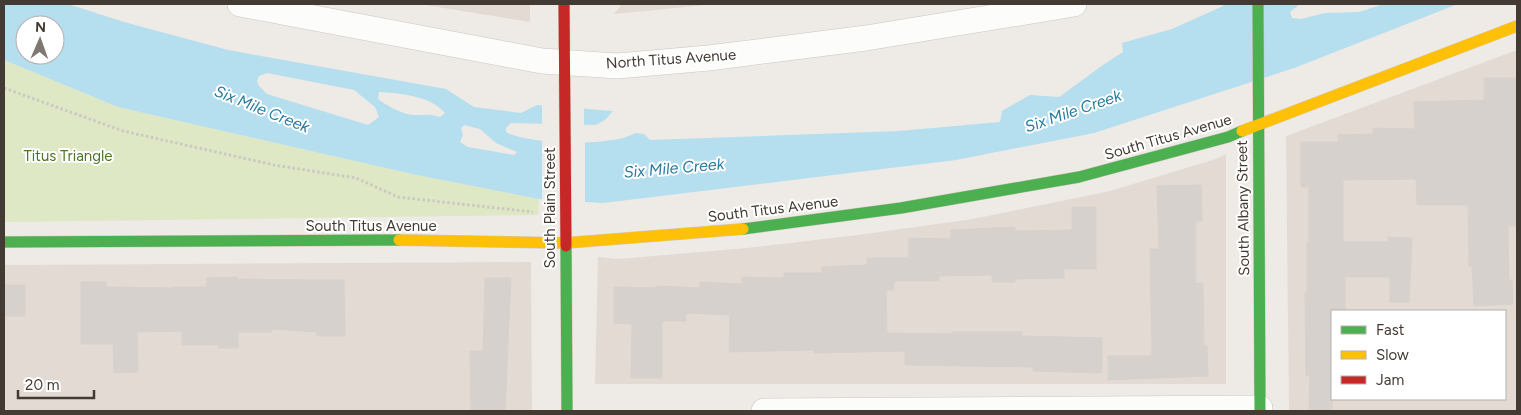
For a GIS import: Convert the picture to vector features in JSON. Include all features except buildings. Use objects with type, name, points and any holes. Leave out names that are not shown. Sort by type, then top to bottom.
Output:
[{"type":"street","name":"North Titus Avenue","points":[[240,4],[536,60],[617,66],[709,58],[866,38],[1074,4]]},
{"type":"street","name":"South Plain Street","points":[[564,4],[567,411]]},
{"type":"street","name":"South Albany Street","points":[[1258,4],[1260,410]]},
{"type":"street","name":"South Titus Avenue","points":[[4,242],[434,240],[565,243],[742,229],[901,208],[1056,182],[1228,136],[1517,26]]},
{"type":"street","points":[[764,411],[1260,410]]},
{"type":"path","points":[[4,88],[123,131],[274,165],[356,178],[398,197],[533,212]]},
{"type":"shaded area","points":[[419,4],[530,4],[530,22],[444,8]]},
{"type":"shaded area","points":[[622,4],[716,4],[614,14]]},
{"type":"shaded area","points":[[1517,50],[1517,411],[1289,411],[1286,136]]},
{"type":"shaded area","points":[[1226,154],[1226,384],[595,384],[598,257],[618,259],[747,248],[973,219],[1110,191],[1216,159]]},
{"type":"shaded area","points":[[531,262],[532,411],[4,411],[4,265]]},
{"type":"green space","name":"Titus Triangle","points":[[4,60],[118,107],[417,175],[539,199],[538,215],[4,222]]},
{"type":"water","name":"Six Mile Creek","points":[[4,4],[68,4],[124,22],[228,50],[446,89],[474,107],[521,113],[537,105],[613,111],[605,120],[596,125],[511,123],[506,128],[506,132],[532,140],[571,143],[609,141],[624,138],[635,133],[644,134],[650,140],[899,131],[1000,122],[1002,111],[1030,95],[1059,97],[1123,52],[1122,43],[1172,29],[1224,4],[1300,4],[1290,12],[1292,18],[1301,19],[1325,13],[1359,12],[1384,4],[1458,4],[1294,68],[1094,133],[956,160],[603,203],[539,199],[417,175],[118,107],[16,65],[65,65],[65,15],[15,15],[15,65],[4,60]],"holes":[[[267,73],[354,90],[375,107],[379,117],[368,125],[267,94],[257,81],[259,76]],[[379,92],[415,96],[432,103],[445,113],[440,117],[407,114],[392,108],[378,99]],[[464,125],[480,129],[496,143],[517,152],[514,155],[468,147],[460,142],[463,135],[461,128]]]},
{"type":"pier","points":[[542,103],[584,106],[584,127],[542,125]]},
{"type":"pier","points":[[542,137],[585,140],[585,204],[542,202]]},
{"type":"traffic: fast","points":[[1258,4],[1260,411]]},
{"type":"traffic: fast","points":[[743,229],[901,208],[1079,177],[1228,137],[1242,131]]},
{"type":"traffic: fast","points":[[4,242],[399,240]]},
{"type":"traffic: fast","points":[[566,246],[567,411]]},
{"type":"traffic: slow","points":[[1242,131],[1517,26]]},
{"type":"traffic: slow","points":[[399,240],[565,243],[743,229]]},
{"type":"traffic: jam","points":[[564,4],[566,246]]}]
